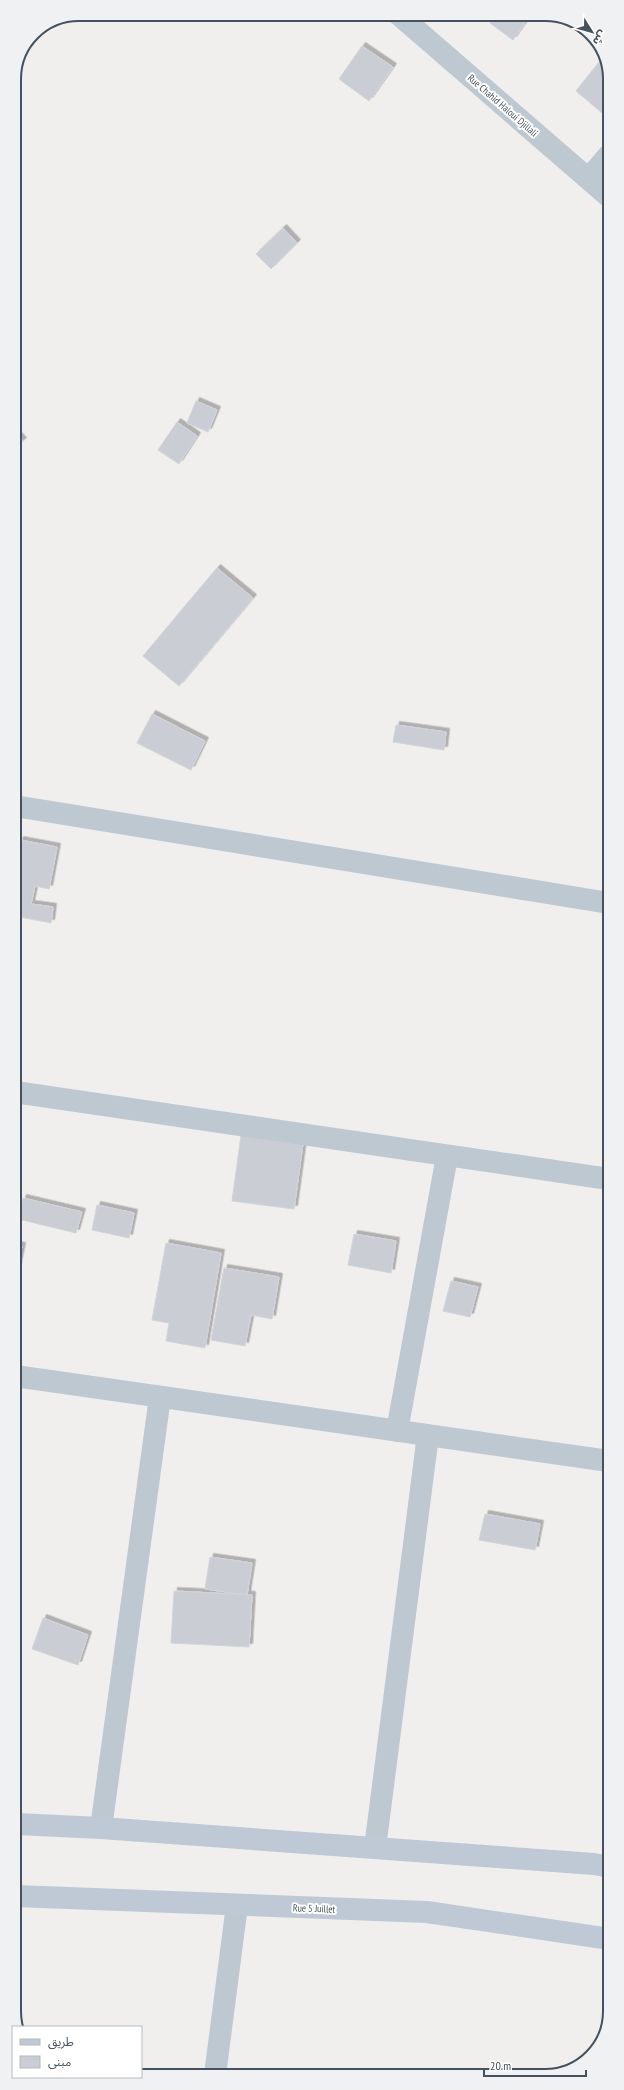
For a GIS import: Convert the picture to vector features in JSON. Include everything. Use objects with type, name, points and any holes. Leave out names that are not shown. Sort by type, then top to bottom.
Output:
[{"type":"main road","points":[[21,1824],[101,1828],[603,1866]]},
{"type":"main road","name":"Rue 5 Juillet","points":[[21,1896],[427,1912],[603,1938]]},
{"type":"street","name":"Rue Chahid Haloui Djillali","points":[[406,21],[603,191]]},
{"type":"street","points":[[589,178],[603,162]]},
{"type":"street","points":[[21,807],[603,902]]},
{"type":"street","points":[[21,1093],[603,1178]]},
{"type":"street","points":[[397,1431],[447,1156]]},
{"type":"street","points":[[21,1377],[603,1460]]},
{"type":"street","points":[[101,1828],[160,1397]]},
{"type":"street","points":[[375,1848],[428,1435]]},
{"type":"street","points":[[216,2069],[237,1905]]},
{"type":"building","points":[[491,21],[526,21],[513,40],[490,23]]},
{"type":"building","points":[[362,46],[393,67],[369,101],[339,79]]},
{"type":"building","points":[[599,62],[603,72],[603,114],[576,91]]},
{"type":"building","points":[[283,228],[297,243],[271,269],[256,254]]},
{"type":"building","points":[[196,401],[217,410],[208,432],[187,423]]},
{"type":"building","points":[[177,422],[197,436],[179,464],[158,450]]},
{"type":"building","points":[[217,568],[253,598],[179,686],[143,656]]},
{"type":"building","points":[[152,714],[205,741],[191,770],[137,743]]},
{"type":"building","points":[[396,725],[446,732],[444,750],[393,742]]},
{"type":"building","points":[[21,840],[57,847],[49,889],[35,886],[31,904],[53,907],[51,923],[21,917]]},
{"type":"building","points":[[242,1128],[304,1136],[294,1209],[232,1201]]},
{"type":"building","points":[[23,1198],[82,1212],[76,1233],[21,1220],[21,1206]]},
{"type":"building","points":[[97,1205],[134,1213],[129,1238],[92,1230]]},
{"type":"building","points":[[354,1234],[396,1241],[391,1273],[348,1265]]},
{"type":"building","points":[[166,1243],[221,1253],[205,1348],[166,1341],[169,1323],[152,1320]]},
{"type":"building","points":[[224,1268],[279,1277],[272,1319],[251,1315],[245,1346],[211,1340]]},
{"type":"building","points":[[451,1281],[478,1287],[470,1317],[443,1311]]},
{"type":"building","points":[[485,1514],[540,1524],[535,1550],[479,1540]]},
{"type":"building","points":[[210,1557],[252,1563],[247,1595],[205,1589]]},
{"type":"building","points":[[174,1591],[252,1595],[249,1647],[171,1643]]},
{"type":"building","points":[[43,1618],[88,1635],[78,1665],[32,1649]]}]
